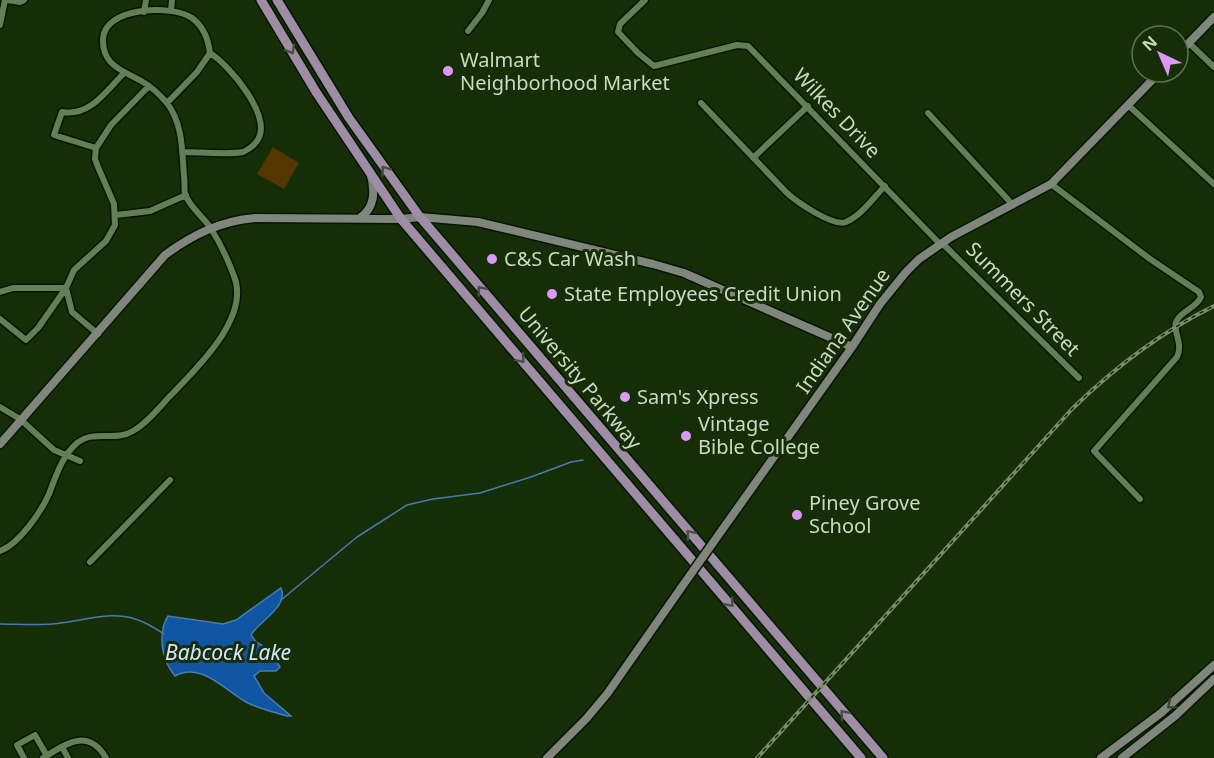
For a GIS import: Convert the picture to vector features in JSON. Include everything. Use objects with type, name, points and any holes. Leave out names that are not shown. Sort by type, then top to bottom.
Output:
[{"type":"main road","name":"University Parkway","points":[[261,0],[316,92],[401,219],[861,758]]},
{"type":"main road","name":"University Parkway","points":[[278,0],[349,118],[420,217],[883,758]]},
{"type":"main road","points":[[1190,42],[1214,17]]},
{"type":"main road","name":"Indiana Avenue","points":[[547,758],[607,694],[898,279],[941,243],[1051,184],[1148,84]]},
{"type":"main road","points":[[360,218],[369,211],[372,205],[374,186],[371,174]]},
{"type":"main road","points":[[0,444],[165,255],[183,242],[211,228],[235,220],[420,217],[478,222],[684,273],[852,347]]},
{"type":"main road","points":[[1101,758],[1161,713],[1214,665]]},
{"type":"main road","points":[[1122,758],[1171,720],[1214,679]]},
{"type":"street","points":[[0,25],[6,0],[20,2],[24,0]]},
{"type":"street","points":[[144,12],[147,0]]},
{"type":"street","points":[[171,11],[172,0]]},
{"type":"street","points":[[468,31],[489,0]]},
{"type":"street","name":"Wilkes Drive","points":[[645,0],[621,24],[618,32],[638,53],[654,66],[737,45],[748,46],[941,243]]},
{"type":"street","points":[[0,551],[21,536],[49,494],[54,477],[75,445],[88,437],[122,436],[142,425],[215,347],[235,307],[237,292],[234,276],[211,228],[186,195],[179,128],[167,103],[149,86],[113,66],[105,52],[105,32],[108,25],[116,18],[161,10],[189,16],[199,24],[206,35],[210,53],[227,67],[242,85],[257,112],[261,122],[261,132],[255,143],[242,152],[182,152]]},
{"type":"street","points":[[1190,44],[1214,67]]},
{"type":"street","points":[[167,103],[197,72],[210,53]]},
{"type":"street","points":[[96,148],[54,135],[62,112],[75,113],[86,110],[124,73]]},
{"type":"street","points":[[0,319],[26,340],[38,328],[66,288],[74,270],[112,233],[116,215],[114,204],[95,159],[96,148],[111,125],[149,86]]},
{"type":"street","points":[[701,103],[787,193],[799,203],[835,222],[845,222],[885,186]]},
{"type":"street","points":[[1128,105],[1214,184]]},
{"type":"street","points":[[753,158],[808,106]]},
{"type":"street","points":[[928,113],[1013,205]]},
{"type":"street","points":[[1051,184],[1150,259],[1199,292],[1201,297],[1198,304],[1177,319],[1175,326],[1181,349],[1177,357],[1094,451],[1140,499]]},
{"type":"street","points":[[116,215],[150,211],[186,195]]},
{"type":"street","name":"Summers Street","points":[[941,243],[1079,378]]},
{"type":"street","points":[[0,292],[13,288],[66,288]]},
{"type":"street","points":[[66,288],[72,312],[98,334]]},
{"type":"street","points":[[0,407],[20,419],[48,445],[80,461]]},
{"type":"street","points":[[90,562],[170,480]]},
{"type":"street","points":[[24,758],[18,745],[35,735],[45,757],[70,742],[84,740],[98,746],[106,758]]},
{"type":"street","points":[[62,747],[68,758]]},
{"type":"shaded area","points":[[273,147],[299,163],[284,189],[257,174]]},
{"type":"water","name":"Babcock Lake","points":[[281,588],[281,601],[251,635],[256,642],[270,650],[280,667],[276,671],[260,671],[254,676],[264,693],[291,716],[251,704],[204,675],[185,672],[175,676],[167,663],[162,647],[163,631],[168,616],[223,624],[236,620]]},
{"type":"waterway","points":[[281,600],[357,537],[407,505],[480,493],[583,460]]},
{"type":"waterway","points":[[0,624],[53,624],[116,616],[139,620],[164,634]]},
{"type":"railway","points":[[757,758],[1072,409],[1139,352],[1176,327],[1214,306]]},
{"type":"place","name":"Walmart Neighborhood Market","points":[[448,71]]},
{"type":"place","name":"C&S Car Wash","points":[[492,259]]},
{"type":"place","name":"State Employees Credit Union","points":[[552,294]]},
{"type":"place","name":"Sam's Xpress","points":[[625,397]]},
{"type":"place","name":"Vintage Bible College","points":[[686,436]]},
{"type":"place","name":"Piney Grove School","points":[[797,515]]}]
